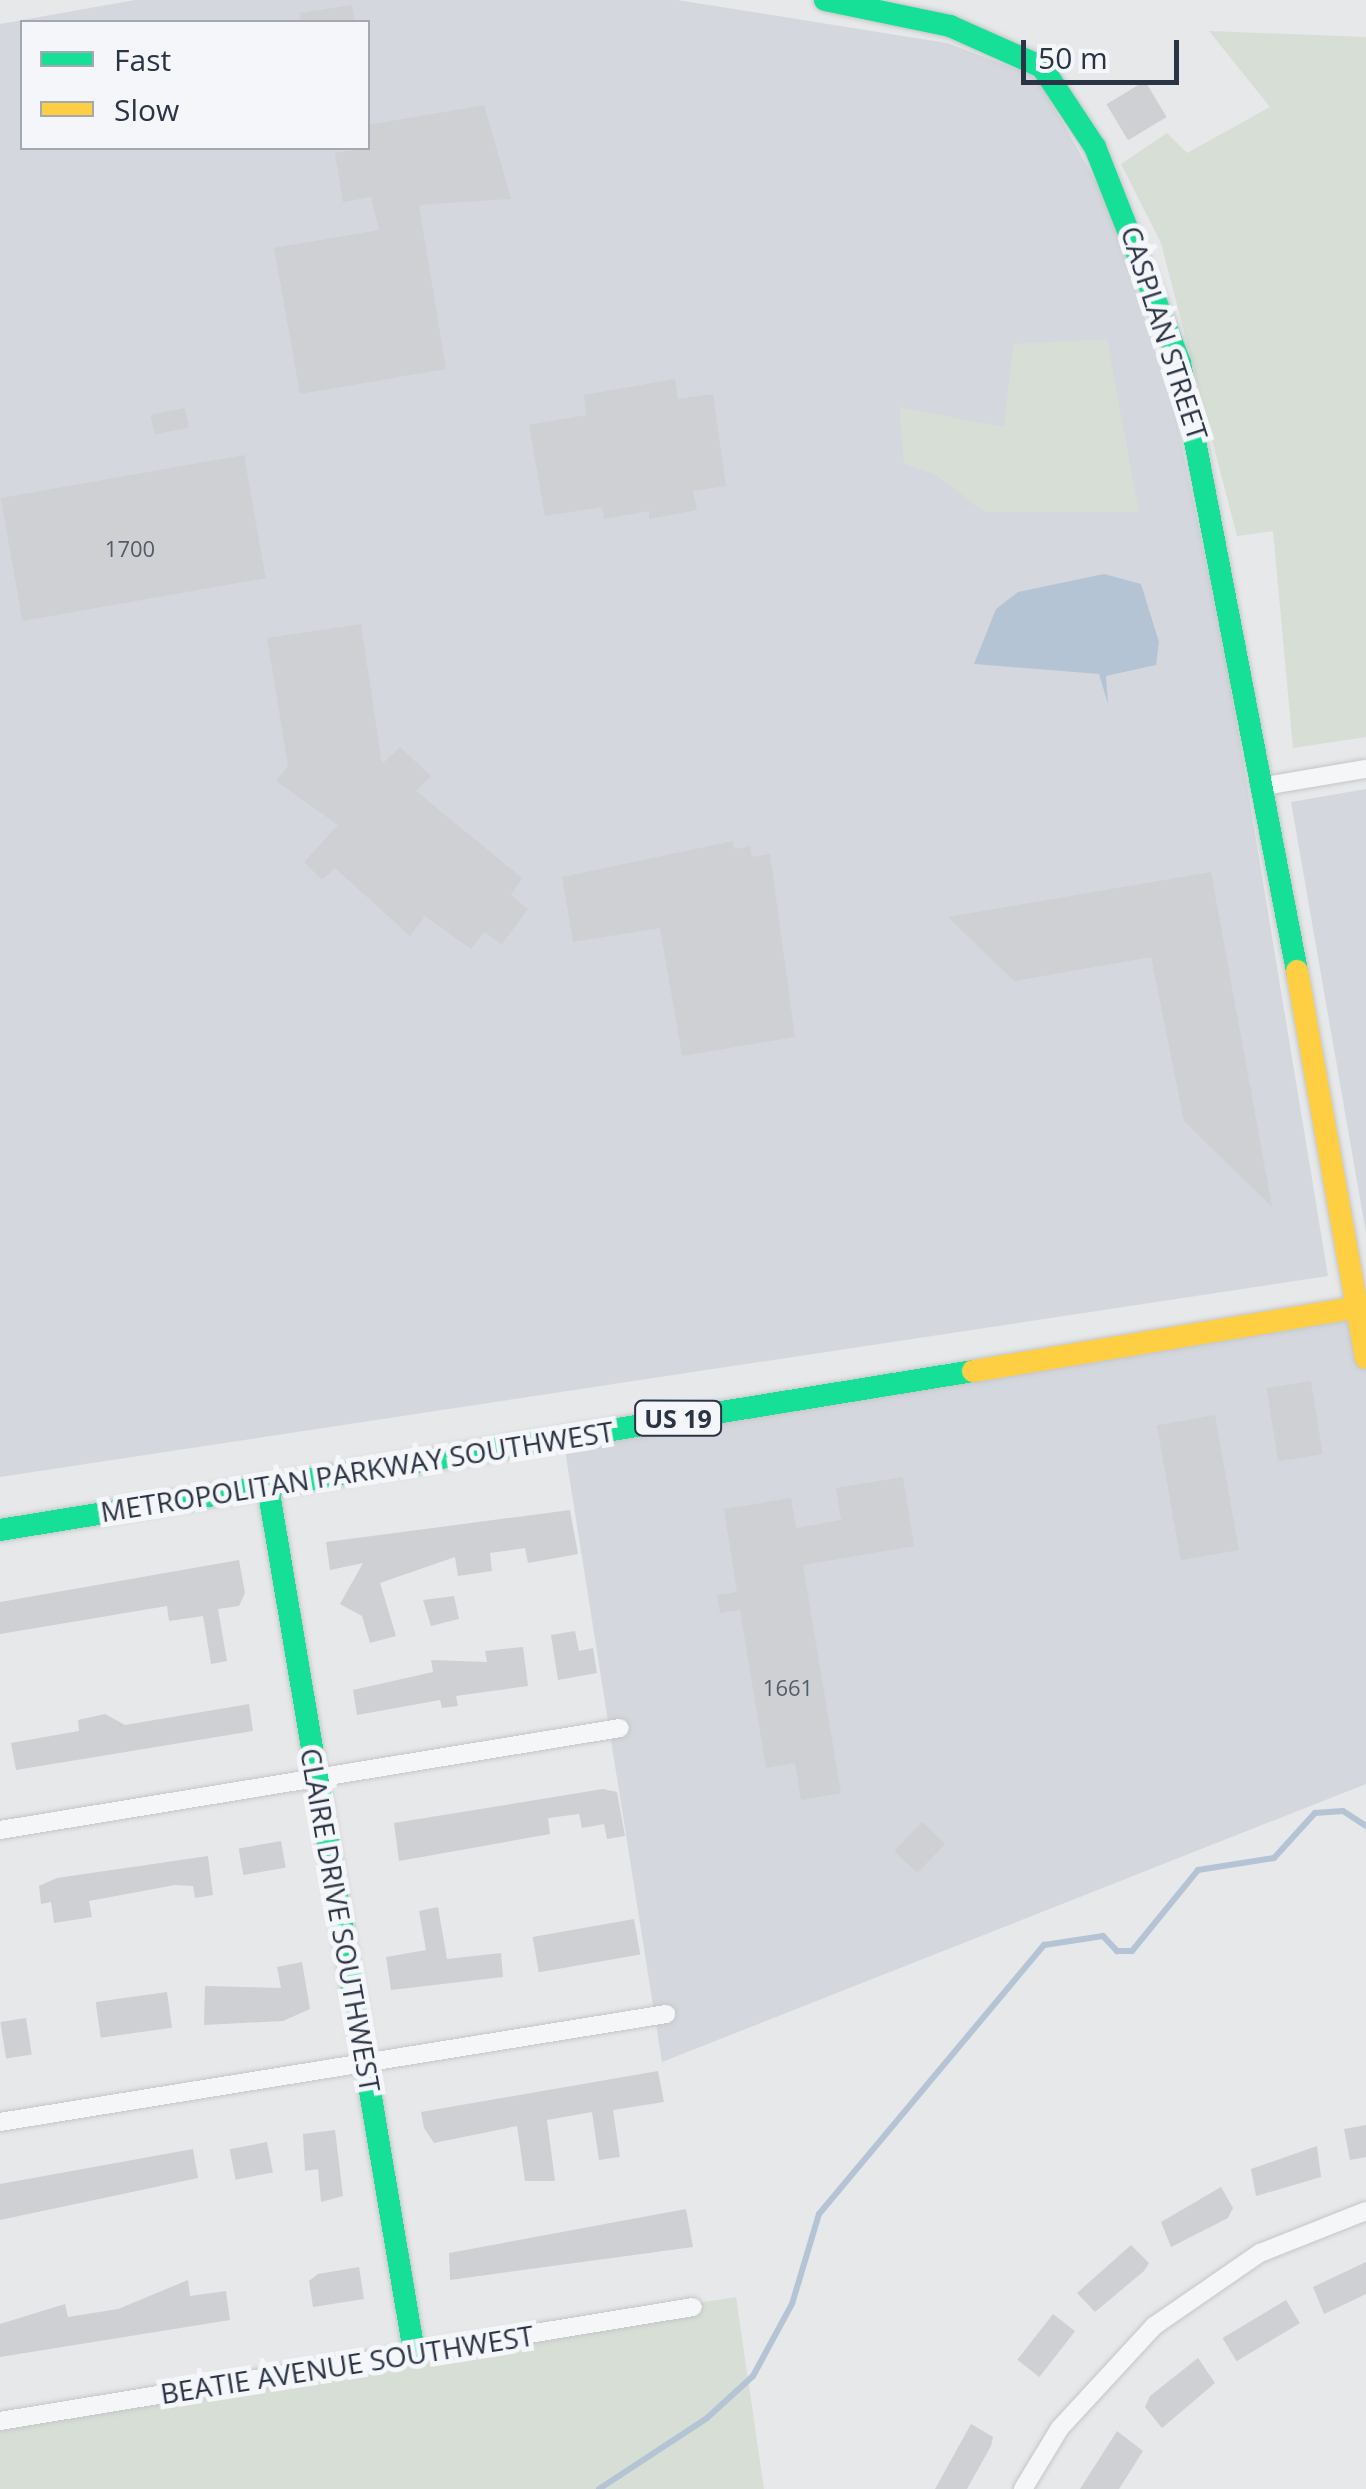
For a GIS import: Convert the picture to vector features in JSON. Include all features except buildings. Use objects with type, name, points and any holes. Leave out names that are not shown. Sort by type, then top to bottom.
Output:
[{"type":"street","name":"CASPLAN STREET","points":[[825,0],[950,26],[1031,58],[1096,147],[1137,235],[1184,379],[1265,786],[1361,1307],[1366,1358]]},
{"type":"street","points":[[1265,786],[1366,769]]},
{"type":"street","name":"METROPOLITAN PARKWAY SOUTHWEST","points":[[0,1530],[1361,1307]]},
{"type":"street","name":"CLAIRE DRIVE SOUTHWEST","points":[[268,1487],[414,2352]]},
{"type":"street","points":[[0,1830],[620,1728]]},
{"type":"street","points":[[0,2122],[666,2014]]},
{"type":"street","points":[[1023,2489],[1060,2428],[1154,2326],[1260,2253],[1366,2211]]},
{"type":"street","name":"BEATIE AVENUE SOUTHWEST","points":[[0,2420],[693,2307]]},
{"type":"shaded area","points":[[135,0],[677,0],[947,43],[1037,77],[1108,203],[1174,409],[1226,658],[1328,1276],[0,1477],[0,24],[20,20],[20,150],[370,150],[370,20],[22,20]]},
{"type":"shaded area","points":[[1209,31],[1366,37],[1366,737],[1293,748],[1273,531],[1237,536],[1161,243],[1121,164],[1167,133],[1187,153],[1270,107]]},
{"type":"shaded area","points":[[1107,339],[1139,512],[984,512],[935,474],[904,464],[899,407],[1004,427],[1013,344]]},
{"type":"shaded area","points":[[1366,789],[1366,1233],[1291,802]]},
{"type":"shaded area","points":[[1366,1310],[1366,1784],[662,2062],[562,1431]]},
{"type":"shaded area","points":[[736,2297],[764,2489],[0,2489],[0,2416]]},
{"type":"water","points":[[1104,574],[1141,584],[1159,642],[1156,665],[1106,676],[1108,704],[1099,674],[974,664],[996,609],[1018,592]]},
{"type":"waterway","points":[[599,2489],[707,2418],[753,2376],[792,2304],[819,2214],[1044,1945],[1103,1936],[1117,1951],[1132,1951],[1198,1870],[1274,1858],[1315,1813],[1343,1811],[1366,1826]]},
{"type":"traffic: fast","points":[[825,0],[950,26],[1042,67],[1095,147],[1180,363],[1297,971]]},
{"type":"traffic: fast","points":[[0,1530],[973,1371]]},
{"type":"traffic: fast","points":[[268,1487],[414,2352]]},
{"type":"traffic: slow","points":[[1297,971],[1366,1358]]},
{"type":"traffic: slow","points":[[973,1371],[1366,1306]]}]
